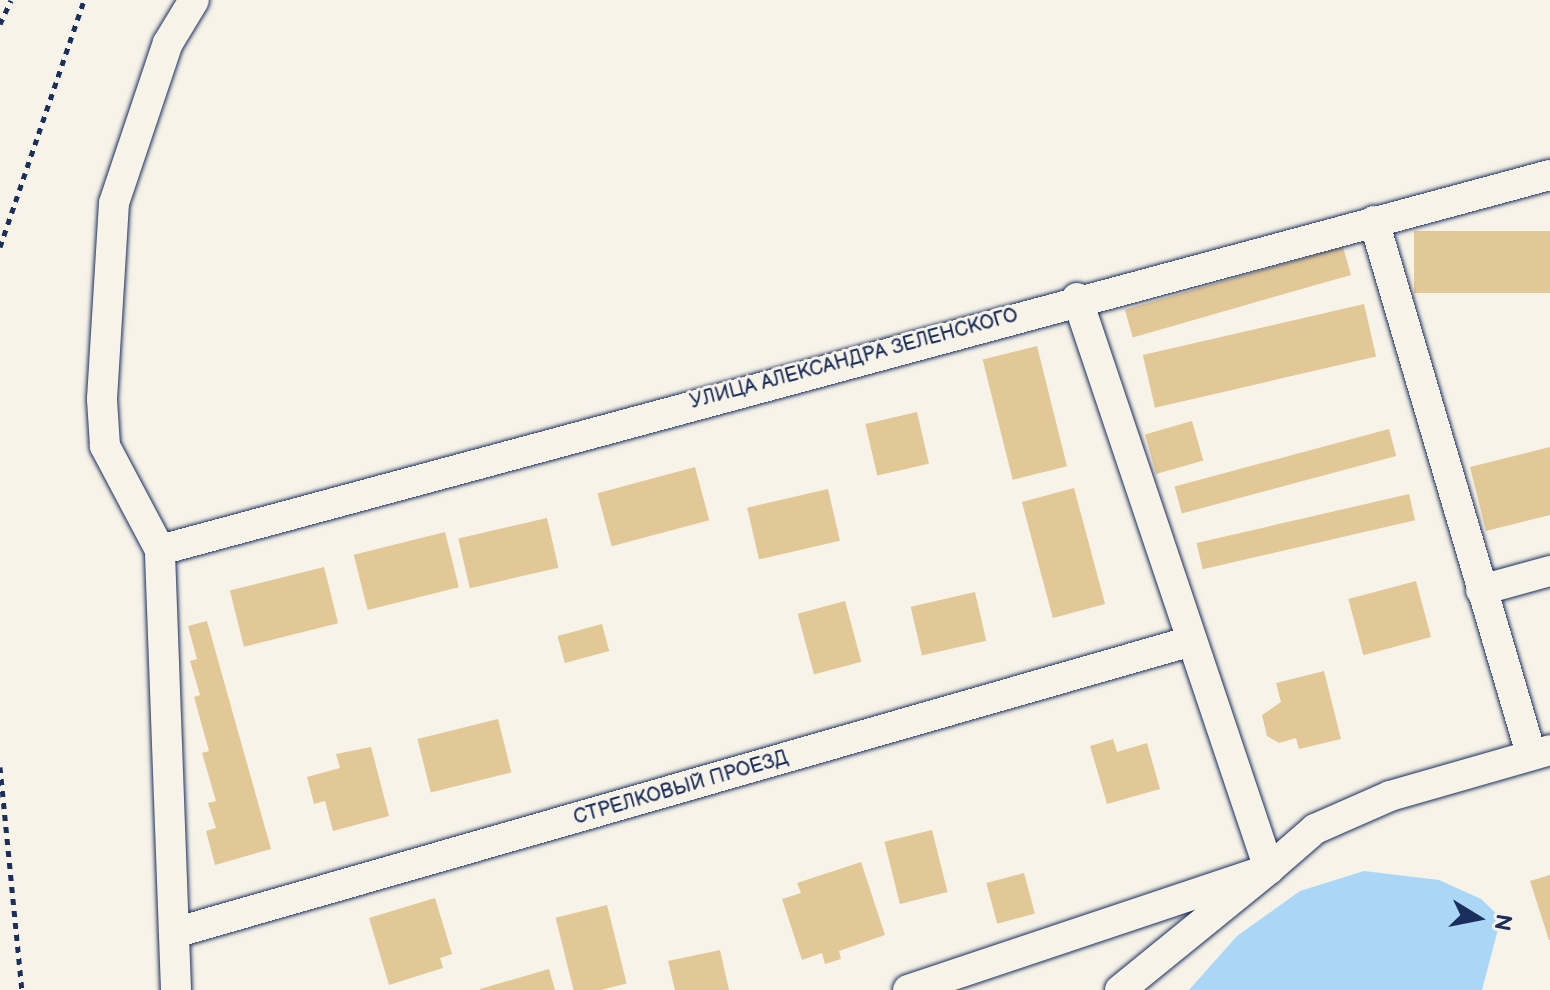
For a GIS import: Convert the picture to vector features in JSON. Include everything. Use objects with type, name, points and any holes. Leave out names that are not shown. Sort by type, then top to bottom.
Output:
[{"type":"street","points":[[176,990],[160,550],[105,446],[114,203],[168,43],[194,0]]},
{"type":"street","name":"УЛИЦА АЛЕКСАНДРА ЗЕЛЕНСКОГО","points":[[160,550],[1077,298],[1550,175]]},
{"type":"street","points":[[1120,990],[1328,823],[1541,752],[1481,590],[1374,221]]},
{"type":"street","points":[[1077,298],[1188,642],[1269,869]]},
{"type":"street","points":[[1481,590],[1550,571]]},
{"type":"street","name":"СТРЕЛКОВЫЙ ПРОЕЗД","points":[[174,933],[1188,642]]},
{"type":"street","points":[[908,990],[1269,869]]},
{"type":"path","points":[[0,24],[11,0]]},
{"type":"path","points":[[0,247],[84,0]]},
{"type":"path","points":[[0,767],[22,990]]},
{"type":"water","points":[[1364,871],[1439,880],[1481,899],[1501,918],[1482,990],[1189,990],[1237,936],[1300,891]]},
{"type":"building","points":[[1414,231],[1550,231],[1550,293],[1414,293]]},
{"type":"building","points":[[1343,247],[1351,275],[1133,337],[1125,310]]},
{"type":"building","points":[[1364,304],[1376,357],[1155,408],[1143,355]]},
{"type":"building","points":[[1037,346],[1067,466],[1013,480],[983,360]]},
{"type":"building","points":[[917,412],[929,464],[877,476],[865,424]]},
{"type":"building","points":[[1192,421],[1203,460],[1156,474],[1145,435]]},
{"type":"building","points":[[1389,429],[1396,456],[1182,514],[1175,486]]},
{"type":"building","points":[[1550,447],[1550,515],[1486,531],[1470,467]]},
{"type":"building","points":[[695,467],[709,520],[612,546],[597,493]]},
{"type":"building","points":[[1074,488],[1105,604],[1053,618],[1022,502]]},
{"type":"building","points":[[828,489],[840,541],[759,559],[747,508]]},
{"type":"building","points":[[1409,494],[1415,520],[1203,569],[1197,543]]},
{"type":"building","points":[[547,518],[558,568],[470,588],[458,538]]},
{"type":"building","points":[[445,532],[459,587],[368,610],[354,555]]},
{"type":"building","points":[[324,567],[338,623],[244,647],[230,590]]},
{"type":"building","points":[[1416,581],[1431,637],[1363,655],[1348,599]]},
{"type":"building","points":[[975,592],[986,641],[922,656],[911,607]]},
{"type":"building","points":[[845,601],[861,662],[814,675],[798,614]]},
{"type":"building","points":[[207,621],[271,849],[215,865],[206,831],[216,828],[208,803],[216,801],[202,753],[209,751],[194,697],[200,695],[190,661],[197,659],[188,626]]},
{"type":"building","points":[[602,624],[609,651],[565,663],[558,636]]},
{"type":"building","points":[[1324,671],[1341,739],[1299,749],[1296,738],[1279,743],[1267,736],[1262,715],[1281,702],[1276,683]]},
{"type":"building","points":[[498,719],[511,772],[431,792],[417,739]]},
{"type":"building","points":[[1113,739],[1117,752],[1147,743],[1160,789],[1107,804],[1090,746]]},
{"type":"building","points":[[371,747],[389,816],[333,831],[325,801],[314,804],[307,777],[340,768],[336,754]]},
{"type":"building","points":[[932,830],[947,892],[900,904],[884,842]]},
{"type":"building","points":[[861,862],[885,935],[839,951],[841,959],[825,964],[822,953],[802,960],[782,899],[801,893],[797,883]]},
{"type":"building","points":[[1024,873],[1035,914],[997,924],[986,883]]},
{"type":"building","points":[[1550,875],[1550,940],[1549,940],[1530,881]]},
{"type":"building","points":[[435,898],[452,954],[440,958],[443,968],[389,985],[369,918]]},
{"type":"building","points":[[607,905],[627,984],[601,990],[574,990],[556,918]]},
{"type":"building","points":[[720,950],[729,990],[675,990],[668,961]]},
{"type":"building","points":[[549,969],[555,990],[480,990],[480,989]]}]
